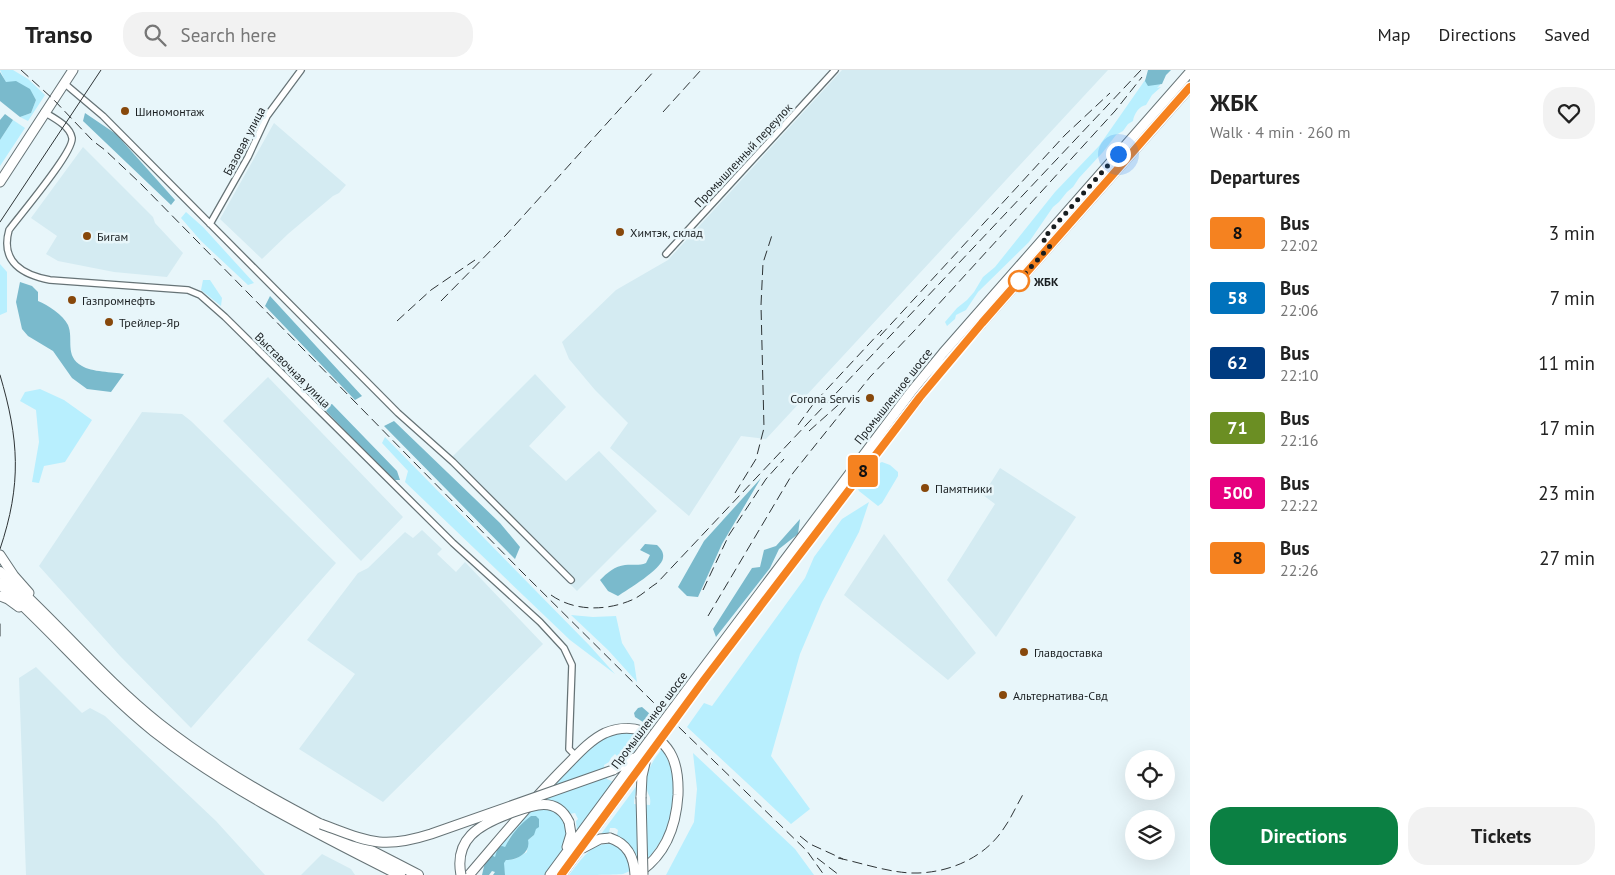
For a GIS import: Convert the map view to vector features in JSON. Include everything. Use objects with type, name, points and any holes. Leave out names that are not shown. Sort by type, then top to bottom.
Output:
[{"type":"highway","points":[[0,572],[133,702],[175,737],[250,785],[418,875]]},
{"type":"highway","points":[[0,584],[113,696],[154,731],[225,780],[400,875]]},
{"type":"main road","points":[[0,182],[73,70]]},
{"type":"main road","name":"Промышленное шоссе","points":[[550,875],[646,752],[870,446],[943,352],[1190,72]]},
{"type":"main road","name":"Промышленное шоссе","points":[[690,693],[942,368],[1190,87]]},
{"type":"main road","points":[[1043,239],[1050,246]]},
{"type":"main road","points":[[870,446],[878,452]]},
{"type":"main road","points":[[0,555],[23,586],[133,702]]},
{"type":"main road","points":[[0,596],[8,599],[20,608],[70,658],[113,696]]},
{"type":"main road","points":[[469,875],[550,782],[576,756],[601,735],[615,730],[631,728],[654,737],[666,746],[673,758],[678,774],[677,810],[672,830],[660,853],[634,875]]},
{"type":"main road","points":[[321,824],[367,841],[386,844],[402,842],[496,812],[613,770],[646,752]]},
{"type":"main road","points":[[643,875],[641,797],[646,752]]},
{"type":"main road","name":"Промышленное шоссе","points":[[561,875],[646,752]]},
{"type":"main road","points":[[461,875],[460,862],[464,846],[472,834],[485,823],[538,804],[555,807],[564,814],[569,822],[570,840],[559,862]]},
{"type":"main road","points":[[576,854],[595,841],[610,838],[620,842],[629,851],[634,862],[634,875]]},
{"type":"main road","points":[[368,859],[393,875]]},
{"type":"street","name":"Базовая улица","points":[[210,224],[248,157],[267,116],[301,70]]},
{"type":"street","name":"Промышленный переулок","points":[[666,254],[835,70]]},
{"type":"street","points":[[64,83],[103,116],[398,413],[453,462],[571,580]]},
{"type":"street","name":"Выставочная улица","points":[[44,112],[68,128],[72,136],[72,142],[64,159],[9,230],[4,240],[4,251],[12,264],[30,274],[50,280],[188,290],[200,295],[232,324],[453,543],[540,622],[564,648],[572,666],[569,749],[576,756]]},
{"type":"shaded area","points":[[0,70],[13,70],[28,79],[45,95],[28,121],[20,117],[31,113],[36,100],[30,90],[6,83]]},
{"type":"shaded area","points":[[842,70],[1108,70],[766,439],[741,436],[689,516],[610,448],[628,423],[595,390],[569,359],[562,342],[616,290],[668,260]]},
{"type":"shaded area","points":[[1148,70],[1171,70],[1166,75],[1162,84],[1148,86],[1145,81]]},
{"type":"shaded area","points":[[1152,70],[1161,77],[1160,85],[1157,88],[1161,87],[1152,95],[1146,105],[1137,111],[1133,121],[1116,135],[1073,187],[1053,207],[1029,242],[978,292],[966,310],[956,315],[955,319],[947,326],[945,322],[974,292],[983,277],[995,267],[1055,192],[1099,146]]},
{"type":"shaded area","points":[[0,72],[6,82],[16,81],[30,89],[36,100],[31,113],[20,117],[0,101]]},
{"type":"shaded area","points":[[1190,77],[1190,82],[1055,235],[1052,232]]},
{"type":"shaded area","points":[[85,113],[116,134],[175,200],[171,205],[83,121]]},
{"type":"shaded area","points":[[5,114],[13,120],[0,140],[0,120]]},
{"type":"shaded area","points":[[13,120],[25,128],[0,166],[0,140]]},
{"type":"shaded area","points":[[274,123],[346,185],[339,193],[288,234],[262,259],[220,219]]},
{"type":"shaded area","points":[[83,147],[153,217],[155,223],[183,253],[167,277],[114,272],[58,261],[46,254],[57,236],[31,218]]},
{"type":"shaded area","points":[[186,212],[203,227],[254,283],[248,285],[201,241],[181,218]]},
{"type":"shaded area","points":[[0,264],[7,272],[7,312],[0,315]]},
{"type":"shaded area","points":[[203,280],[210,280],[222,298],[221,306],[201,290]]},
{"type":"shaded area","points":[[20,282],[32,286],[38,292],[38,301],[55,311],[66,321],[70,330],[71,352],[76,362],[91,370],[124,374],[111,392],[87,389],[72,378],[53,351],[28,336],[22,329],[16,302]]},
{"type":"shaded area","points":[[270,296],[362,396],[355,400],[265,306]]},
{"type":"shaded area","points":[[535,374],[566,407],[529,446],[566,481],[599,451],[657,511],[577,591],[447,462]]},
{"type":"shaded area","points":[[268,377],[403,517],[361,561],[223,421]]},
{"type":"shaded area","points":[[40,389],[64,400],[92,420],[65,462],[44,466],[39,483],[32,482],[39,442],[36,410],[20,401],[25,392]]},
{"type":"shaded area","points":[[332,404],[397,471],[400,480],[395,480],[381,468],[326,411],[327,406]]},
{"type":"shaded area","points":[[142,412],[182,414],[191,421],[336,563],[191,728],[120,656],[39,566]]},
{"type":"shaded area","points":[[394,421],[500,523],[520,547],[515,559],[384,426]]},
{"type":"shaded area","points":[[385,437],[590,646],[615,674],[570,640],[405,482],[408,471],[382,443]]},
{"type":"shaded area","points":[[882,462],[890,465],[898,472],[898,476],[882,503],[878,506],[858,489],[875,465]]},
{"type":"shaded area","points":[[1000,468],[1076,517],[996,637],[947,580],[995,504],[983,495]]},
{"type":"shaded area","points":[[761,478],[722,544],[698,597],[687,596],[678,587],[704,541]]},
{"type":"shaded area","points":[[869,502],[859,532],[822,602],[800,654],[771,756],[810,809],[791,824],[687,727],[704,703],[712,706],[805,578],[814,557],[842,519]]},
{"type":"shaded area","points":[[800,519],[798,534],[779,549],[770,568],[716,637],[713,629],[752,568],[760,567],[764,550],[776,546]]},
{"type":"shaded area","points":[[422,530],[442,549],[437,554],[456,572],[465,562],[543,644],[383,802],[299,749],[355,674],[307,640],[358,573],[368,568],[405,532],[413,538]]},
{"type":"shaded area","points":[[884,534],[976,653],[948,680],[844,595]]},
{"type":"shaded area","points":[[645,544],[657,545],[660,548],[663,554],[661,563],[644,579],[618,596],[608,591],[600,580],[608,572],[618,567],[646,563],[650,555],[640,550]]},
{"type":"shaded area","points":[[571,615],[593,617],[616,616],[622,643],[634,662],[637,682],[608,650]]},
{"type":"shaded area","points":[[36,667],[82,713],[90,708],[105,716],[216,821],[265,875],[26,875],[19,678]]},
{"type":"shaded area","points":[[642,707],[650,714],[648,720],[643,722],[635,717],[634,713],[638,708]]},
{"type":"shaded area","points":[[626,731],[645,736],[632,754],[622,761],[615,754],[604,765],[607,779],[614,782],[577,832],[576,821],[578,819],[575,813],[569,814],[563,820],[569,828],[567,843],[545,875],[505,875],[503,863],[527,852],[528,840],[534,835],[525,821],[510,837],[505,847],[495,858],[491,855],[549,787],[591,746],[603,736]]},
{"type":"shaded area","points":[[662,749],[667,757],[673,778],[674,794],[672,811],[660,843],[638,867],[623,874],[569,875],[583,857],[594,848],[607,844],[615,845],[618,830],[610,828],[609,833],[601,834],[638,784],[634,804],[650,805],[646,779],[652,763]]},
{"type":"shaded area","points":[[693,753],[795,849],[814,875],[666,875],[694,822],[697,789]]},
{"type":"shaded area","points":[[531,816],[536,816],[539,819],[539,827],[528,840],[526,852],[515,859],[506,860],[504,863],[505,875],[493,875],[495,872],[492,871],[489,875],[482,875],[485,862],[491,855],[495,857],[498,847],[505,847],[516,830]]},
{"type":"shaded area","points":[[322,854],[351,869],[355,875],[301,875]]},
{"type":"tram line","points":[[0,222],[101,70]]},
{"type":"tram line","points":[[0,375],[11,420],[15,462],[12,503],[0,549]]},
{"type":"tram line","points":[[0,624],[0,636]]},
{"type":"railway","points":[[21,70],[53,99],[93,141],[140,183],[521,571],[807,851],[824,875]]},
{"type":"railway","points":[[441,301],[506,235],[655,70]]},
{"type":"railway","points":[[663,112],[701,70]]},
{"type":"railway","points":[[551,595],[560,601],[581,607],[613,606],[640,596],[657,583],[1141,70]]},
{"type":"railway","points":[[708,616],[793,473],[870,377],[1115,111],[1142,77]]},
{"type":"railway","points":[[880,336],[1065,135],[1110,93]]},
{"type":"railway","points":[[735,493],[756,459],[764,428],[761,305],[763,263],[773,232]]},
{"type":"railway","points":[[397,321],[431,290],[475,260]]},
{"type":"railway","points":[[798,425],[814,403],[882,330]]},
{"type":"railway","points":[[809,431],[846,398]]},
{"type":"railway","points":[[703,590],[729,535],[766,479],[784,459]]},
{"type":"railway","points":[[838,858],[908,873],[930,872],[954,866],[976,856],[994,841],[1008,822],[1025,791]]},
{"type":"railway","points":[[800,836],[810,844],[843,859]]},
{"type":"railway","points":[[817,858],[839,875]]},
{"type":"bus line","name":"8","points":[[561,875],[704,680],[942,368],[1190,87]]},
{"type":"place","name":"Шиномонтаж","points":[[125,111]]},
{"type":"place","name":"Химтэк, склад","points":[[620,232]]},
{"type":"place","name":"Бигам","points":[[87,236]]},
{"type":"place","name":"ЖБК","points":[[1019,281]]},
{"type":"place","name":"Газпромнефть","points":[[72,300]]},
{"type":"place","name":"Трейлер-Яр","points":[[109,322]]},
{"type":"place","name":"Corona Servis","points":[[870,398]]},
{"type":"place","name":"Памятники","points":[[925,488]]},
{"type":"place","name":"Главдоставка","points":[[1024,652]]},
{"type":"place","name":"Альтернатива-Свд","points":[[1003,695]]},
{"type":"route","points":[[1019,281],[1013,287],[1050,246],[1043,239],[1118,154]]}]
